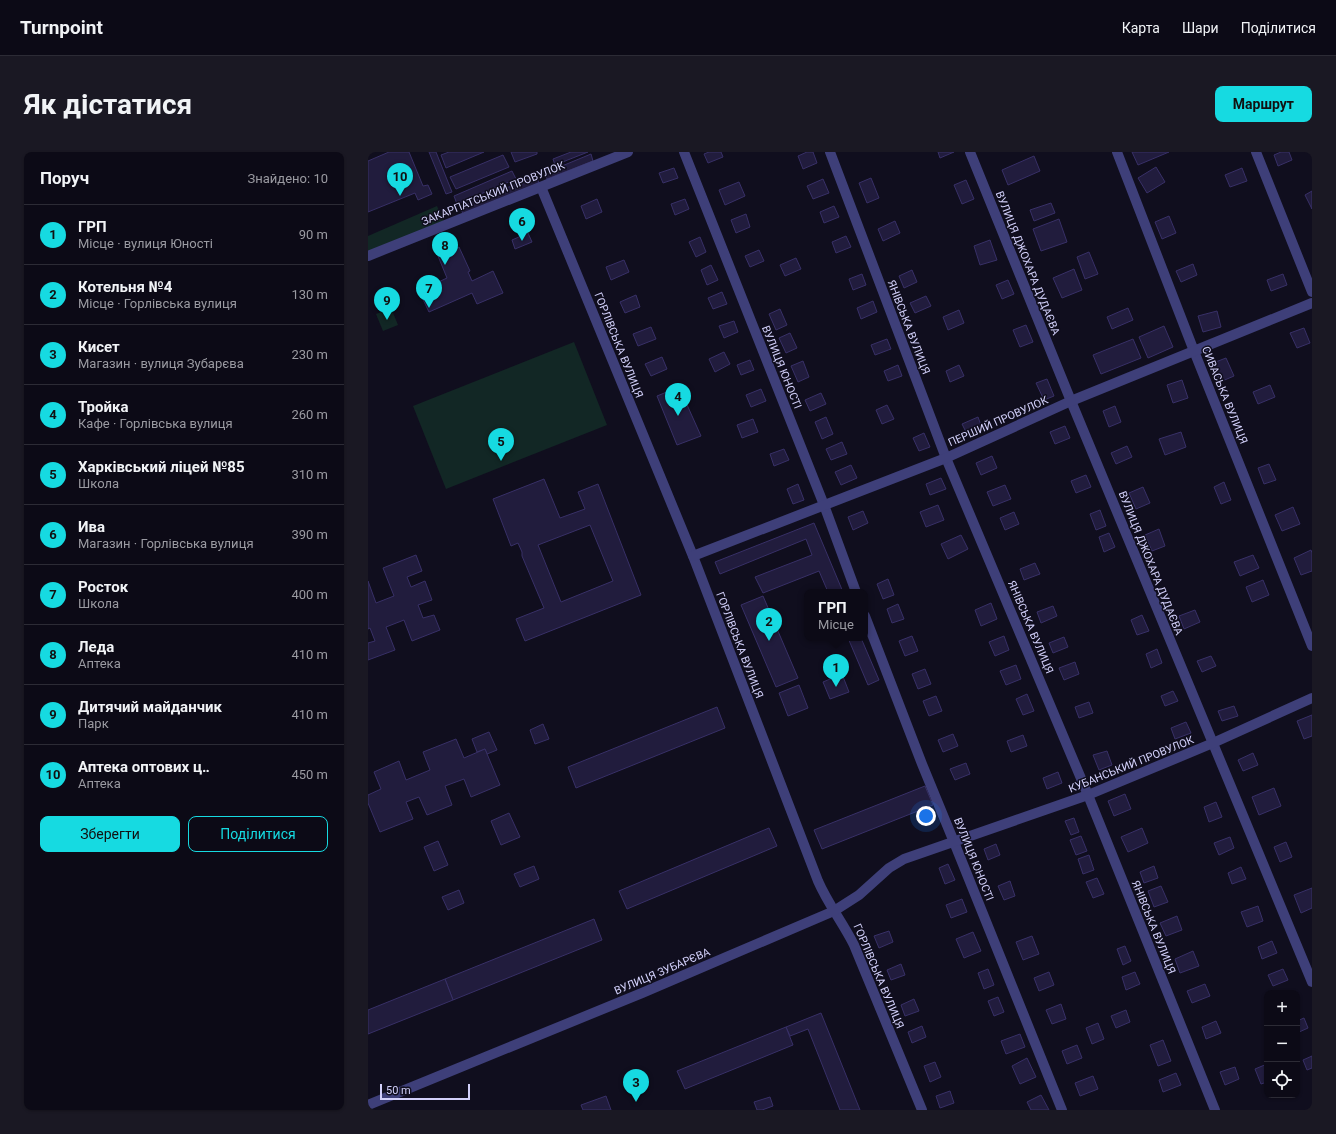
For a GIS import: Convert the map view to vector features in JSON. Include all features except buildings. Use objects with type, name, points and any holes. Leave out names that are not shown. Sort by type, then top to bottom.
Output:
[{"type":"street","name":"ЗАКАРПАТСЬКИЙ ПРОВУЛОК","points":[[368,256],[628,152]]},
{"type":"street","name":"ВУЛИЦЯ ЮНОСТІ","points":[[684,152],[824,505],[855,589]]},
{"type":"street","name":"ЯНІВСЬКА ВУЛИЦЯ","points":[[830,152],[946,458],[1088,795],[1215,1110]]},
{"type":"street","name":"ВУЛИЦЯ ДЖОХАРА ДУДАЄВА","points":[[970,152],[1312,982]]},
{"type":"street","name":"СИВАСЬКА ВУЛИЦЯ","points":[[1117,152],[1194,351],[1312,646]]},
{"type":"street","points":[[1256,152],[1312,292]]},
{"type":"street","name":"ГОРЛІВСЬКА ВУЛИЦЯ","points":[[541,187],[693,556],[818,881],[854,945],[922,1110]]},
{"type":"street","name":"ПЕРШИЙ ПРОВУЛОК","points":[[693,556],[946,458],[1072,401],[1312,303]]},
{"type":"street","name":"ВУЛИЦЯ ЮНОСТІ","points":[[868,624],[922,764],[1062,1110]]},
{"type":"street","name":"КУБАНСЬКИЙ ПРОВУЛОК","points":[[954,842],[1088,795],[1213,743],[1312,698]]},
{"type":"street","name":"ВУЛИЦЯ ЗУБАРЄВА","points":[[368,1105],[632,998],[834,911],[859,895],[896,863],[954,842]]},
{"type":"green space","points":[[437,206],[446,226],[368,256],[368,236]]},
{"type":"green space","points":[[391,308],[398,325],[383,331],[376,314]]},
{"type":"green space","points":[[574,342],[607,425],[446,489],[413,406]]},
{"type":"place","name":"Аптека оптових ц‥","points":[[400,196]]},
{"type":"place","name":"Ива","points":[[522,241]]},
{"type":"place","name":"Леда","points":[[445,265]]},
{"type":"place","name":"Росток","points":[[429,308]]},
{"type":"place","name":"Дитячий майданчик","points":[[387,320]]},
{"type":"place","name":"Тройка","points":[[678,416]]},
{"type":"place","name":"Харківський ліцей №85","points":[[501,461]]},
{"type":"place","name":"Котельня №4","points":[[769,641]]},
{"type":"place","name":"ГРП","points":[[836,687]]},
{"type":"place","name":"Кисет","points":[[636,1102]]}]
